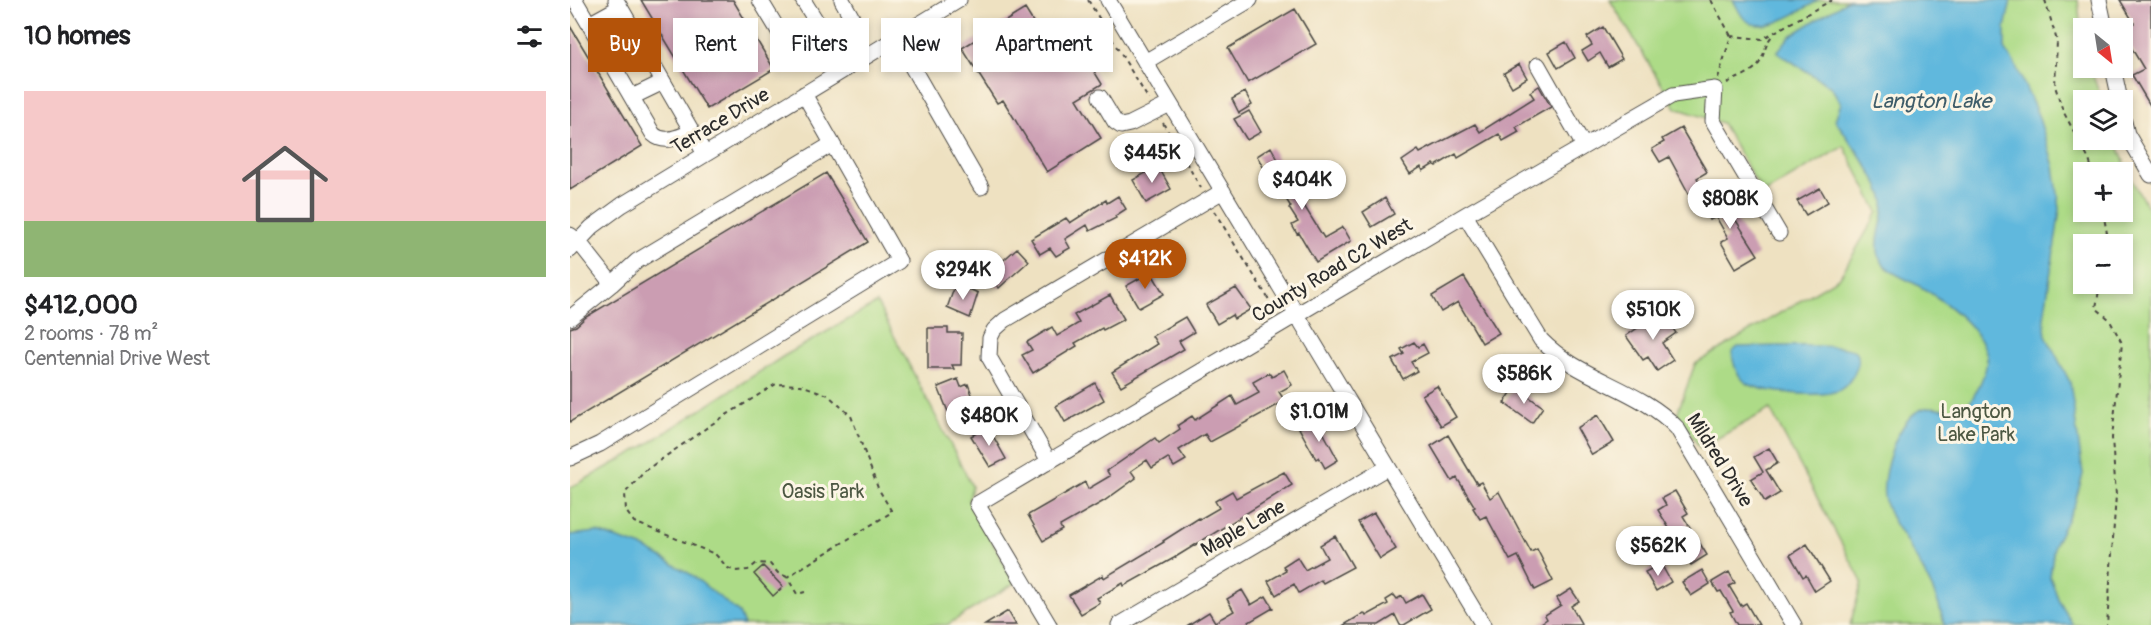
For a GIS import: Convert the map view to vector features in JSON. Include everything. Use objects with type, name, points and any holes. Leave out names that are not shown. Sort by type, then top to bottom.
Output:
[{"type":"street","points":[[575,0],[588,22]]},
{"type":"street","points":[[760,0],[771,18]]},
{"type":"street","points":[[803,0],[814,18]]},
{"type":"street","points":[[842,0],[852,18]]},
{"type":"street","name":"Terrace Drive","points":[[930,18],[959,0]]},
{"type":"street","points":[[1107,0],[1481,624]]},
{"type":"street","points":[[1145,62],[1250,0]]},
{"type":"street","points":[[2099,0],[2103,18]]},
{"type":"street","points":[[597,18],[618,3],[705,154]]},
{"type":"street","points":[[1538,65],[1584,146]]},
{"type":"street","points":[[617,72],[653,134],[659,139],[667,140],[692,132]]},
{"type":"street","name":"Terrace Drive","points":[[573,242],[622,206],[841,72]]},
{"type":"street","points":[[916,72],[981,187]]},
{"type":"street","points":[[632,97],[663,82]]},
{"type":"street","points":[[1715,89],[1713,121],[1779,233]]},
{"type":"street","name":"County Road C2 West","points":[[1049,625],[977,504],[1672,95],[1715,89]]},
{"type":"street","points":[[570,458],[600,444],[899,261],[804,94]]},
{"type":"street","points":[[1100,97],[1115,122],[1121,126],[1130,124],[1170,104]]},
{"type":"street","points":[[570,318],[637,261],[832,144]]},
{"type":"street","points":[[2133,144],[2151,175]]},
{"type":"street","points":[[1049,461],[989,357],[990,338],[994,330],[1005,320],[1223,191]]},
{"type":"street","name":"Mildred Drive","points":[[1465,215],[1541,340],[1554,354],[1588,374],[1650,404],[1665,414],[1677,428],[1794,625]]},
{"type":"street","points":[[573,242],[612,284]]},
{"type":"street","name":"Maple Lane","points":[[1119,625],[1388,467]]},
{"type":"path","points":[[1088,0],[1283,323]]},
{"type":"path","points":[[1711,0],[1731,36],[1715,89]]},
{"type":"path","points":[[1731,36],[1762,39],[1832,0]]},
{"type":"path","points":[[2045,0],[2057,41],[2055,86],[2063,111],[2090,162]]},
{"type":"path","points":[[1715,89],[1757,66],[1767,42],[1774,34]]},
{"type":"path","points":[[2098,294],[2096,308],[2109,319],[2122,343],[2112,438],[2116,495],[2107,625]]},
{"type":"path","points":[[787,577],[892,512],[878,488],[851,416],[828,395],[801,385],[776,384],[712,424],[646,470],[625,493],[626,511],[634,522],[715,554],[728,568],[735,571],[748,570],[757,563],[770,564],[778,573],[787,577],[797,594],[805,592]]},
{"type":"green space","name":"Langton Lake Park","points":[[1610,0],[2078,0],[2080,18],[2073,18],[2073,78],[2094,78],[2098,90],[2073,90],[2073,150],[2120,150],[2124,162],[2073,162],[2073,222],[2133,222],[2133,182],[2151,214],[2151,625],[1850,625],[1862,582],[1770,409],[1700,448],[1677,414],[1695,364],[1840,277],[1878,212],[1844,146],[1763,194],[1722,123],[1676,108]]},
{"type":"green space","name":"Oasis Park","points":[[877,303],[972,486],[969,501],[1015,583],[947,625],[570,625],[570,488],[643,447],[784,356]]},
{"type":"water","points":[[1733,0],[1819,0],[1783,20],[1763,25],[1754,24],[1744,18]]},
{"type":"water","name":"Langton Lake","points":[[1848,0],[2011,0],[2005,28],[2005,49],[2015,64],[2038,115],[2054,166],[2060,209],[2044,318],[2046,336],[2070,382],[2083,474],[2074,506],[2054,546],[2050,577],[2059,601],[2073,625],[1944,625],[1929,582],[1887,508],[1884,484],[1897,436],[1911,416],[1926,408],[1964,410],[1981,382],[1987,359],[1982,342],[1958,314],[1928,292],[1890,270],[1882,262],[1878,243],[1884,209],[1882,194],[1871,172],[1835,120],[1841,103],[1831,87],[1777,52],[1790,36]]},
{"type":"water","points":[[1738,347],[1852,349],[1857,354],[1857,366],[1843,388],[1826,393],[1803,394],[1766,390],[1748,384],[1741,378],[1732,352]]},
{"type":"water","points":[[597,532],[645,548],[692,575],[739,613],[744,625],[570,625],[570,535]]},
{"type":"building","points":[[641,0],[733,0],[744,18],[673,18],[673,53],[661,33],[661,18],[652,18]]},
{"type":"building","points":[[2120,0],[2151,0],[2151,107],[2133,77],[2144,69],[2133,50],[2134,23]]},
{"type":"building","points":[[1025,9],[1031,18],[1010,18]]},
{"type":"building","points":[[1295,9],[1316,44],[1248,83],[1228,48]]},
{"type":"building","points":[[570,26],[588,56],[588,72],[598,72],[642,146],[570,190]]},
{"type":"building","points":[[1603,27],[1622,59],[1608,67],[1600,53],[1588,61],[1582,51],[1592,45],[1587,37]]},
{"type":"building","points":[[973,41],[973,65],[962,48]]},
{"type":"building","points":[[758,42],[770,62],[770,71],[707,109],[685,72],[758,72]]},
{"type":"building","points":[[1566,42],[1575,58],[1558,68],[1549,52]]},
{"type":"building","points":[[1519,64],[1527,78],[1512,87],[1504,73]]},
{"type":"building","points":[[977,72],[1095,72],[1102,84],[1077,99],[1101,138],[1047,172],[1003,100],[997,103]]},
{"type":"building","points":[[1539,86],[1551,107],[1516,127],[1519,132],[1503,141],[1499,134],[1458,158],[1456,154],[1436,166],[1434,164],[1423,171],[1421,167],[1410,174],[1402,161],[1418,150],[1420,153],[1475,124],[1480,132],[1534,98],[1530,92]]},
{"type":"building","points":[[1245,92],[1252,105],[1239,113],[1232,99]]},
{"type":"building","points":[[1249,111],[1261,132],[1247,140],[1234,119]]},
{"type":"building","points":[[1681,128],[1707,172],[1697,178],[1702,186],[1689,194],[1669,157],[1660,162],[1652,149],[1664,142],[1662,139]]},
{"type":"building","points":[[1271,147],[1282,167],[1286,165],[1293,177],[1288,180],[1324,238],[1343,227],[1351,241],[1316,262],[1292,225],[1298,222],[1289,208],[1291,207],[1278,186],[1275,188],[1257,156]]},
{"type":"building","points":[[1158,166],[1171,189],[1146,203],[1133,180]]},
{"type":"building","points":[[826,173],[868,242],[570,422],[570,328]]},
{"type":"building","points":[[1820,188],[1828,202],[1806,215],[1797,201]]},
{"type":"building","points":[[1716,189],[1758,255],[1736,268],[1721,242],[1728,238],[1716,217],[1710,220],[1703,207],[1708,204],[1704,196]]},
{"type":"building","points":[[1118,196],[1126,209],[1115,216],[1116,218],[1090,231],[1087,225],[1065,239],[1070,248],[1056,256],[1050,248],[1040,254],[1031,239],[1066,218],[1070,223],[1106,200],[1107,203]]},
{"type":"building","points":[[1385,198],[1394,214],[1372,227],[1363,212]]},
{"type":"building","points":[[1017,248],[1029,261],[999,288],[987,275]]},
{"type":"building","points":[[1151,272],[1164,294],[1139,308],[1126,286]]},
{"type":"building","points":[[1464,277],[1499,333],[1482,343],[1458,302],[1441,312],[1432,296]]},
{"type":"building","points":[[956,283],[978,293],[970,318],[947,308]]},
{"type":"building","points":[[1236,288],[1251,309],[1234,319],[1232,315],[1217,324],[1206,305]]},
{"type":"building","points":[[1110,295],[1124,319],[1075,343],[1077,346],[1033,373],[1022,355],[1032,350],[1027,342],[1052,327],[1057,336],[1079,323],[1074,315]]},
{"type":"building","points":[[1661,312],[1676,333],[1662,343],[1673,360],[1657,371],[1648,357],[1643,360],[1626,336]]},
{"type":"building","points":[[1185,317],[1194,332],[1179,341],[1184,349],[1121,386],[1112,372],[1157,344],[1152,336]]},
{"type":"building","points":[[928,328],[948,328],[948,333],[962,333],[961,365],[952,365],[954,369],[928,369]]},
{"type":"building","points":[[1414,342],[1418,347],[1423,344],[1428,353],[1411,362],[1417,371],[1403,379],[1392,360],[1404,354],[1401,349]]},
{"type":"building","points":[[1284,370],[1292,385],[1279,392],[1285,401],[1210,442],[1205,434],[1179,450],[1186,460],[1174,467],[1168,458],[1152,468],[1147,460],[1131,471],[1136,478],[1104,501],[1060,526],[1062,530],[1043,541],[1028,515],[1085,482],[1088,489],[1110,476],[1107,471],[1155,438],[1159,443],[1180,429],[1178,425],[1192,416],[1195,420],[1232,396],[1237,405],[1259,393],[1253,382],[1269,373],[1272,377]]},
{"type":"building","points":[[958,379],[961,387],[968,384],[977,408],[951,419],[938,387]]},
{"type":"building","points":[[1095,383],[1104,400],[1065,422],[1056,406]]},
{"type":"building","points":[[1437,386],[1456,417],[1441,426],[1422,395]]},
{"type":"building","points":[[1515,387],[1543,407],[1532,423],[1504,403]]},
{"type":"building","points":[[1598,415],[1614,442],[1592,455],[1577,428]]},
{"type":"building","points":[[1316,419],[1338,460],[1325,468],[1319,457],[1316,459],[1299,428]]},
{"type":"building","points":[[988,427],[1006,459],[990,467],[971,436]]},
{"type":"building","points":[[1448,435],[1477,484],[1481,482],[1490,498],[1499,492],[1531,552],[1537,549],[1553,581],[1535,590],[1518,556],[1510,560],[1486,516],[1480,519],[1457,478],[1452,481],[1431,446]]},
{"type":"building","points":[[1769,448],[1778,463],[1766,470],[1780,493],[1765,502],[1751,479],[1763,472],[1754,457]]},
{"type":"building","points":[[1284,472],[1292,485],[1174,558],[1097,598],[1100,603],[1081,614],[1069,595],[1103,575],[1104,578],[1199,518],[1219,508],[1215,501],[1232,491],[1236,498]]},
{"type":"building","points":[[1675,491],[1688,513],[1683,516],[1707,555],[1691,565],[1658,510],[1666,505],[1662,498]]},
{"type":"building","points":[[1374,513],[1396,549],[1380,559],[1358,522]]},
{"type":"building","points":[[1335,536],[1353,567],[1323,583],[1321,580],[1299,593],[1294,584],[1276,595],[1268,581],[1286,571],[1283,566],[1297,557],[1305,570],[1327,558],[1320,545]]},
{"type":"building","points":[[1807,544],[1830,581],[1815,591],[1806,575],[1803,577],[1790,555]]},
{"type":"building","points":[[1661,564],[1671,582],[1656,591],[1645,572]]},
{"type":"building","points":[[763,566],[783,587],[773,596],[754,574]]},
{"type":"building","points":[[1702,570],[1710,584],[1691,596],[1682,582]]},
{"type":"building","points":[[1729,572],[1735,583],[1729,586],[1741,606],[1746,603],[1759,625],[1737,625],[1730,612],[1733,611],[1721,591],[1718,592],[1712,582]]},
{"type":"building","points":[[1571,589],[1579,601],[1571,606],[1582,625],[1538,625],[1547,619],[1545,615],[1561,605],[1557,598]]},
{"type":"building","points":[[1242,590],[1251,605],[1266,596],[1273,608],[1244,625],[1188,625],[1209,612],[1215,622],[1234,611],[1227,599]]},
{"type":"building","points":[[1422,594],[1431,609],[1404,625],[1400,625],[1395,615],[1379,625],[1344,625],[1364,613],[1366,616],[1388,604],[1386,600],[1394,595],[1397,599],[1402,596],[1406,603]]},
{"type":"building","points":[[1008,611],[1016,625],[985,625]]}]
